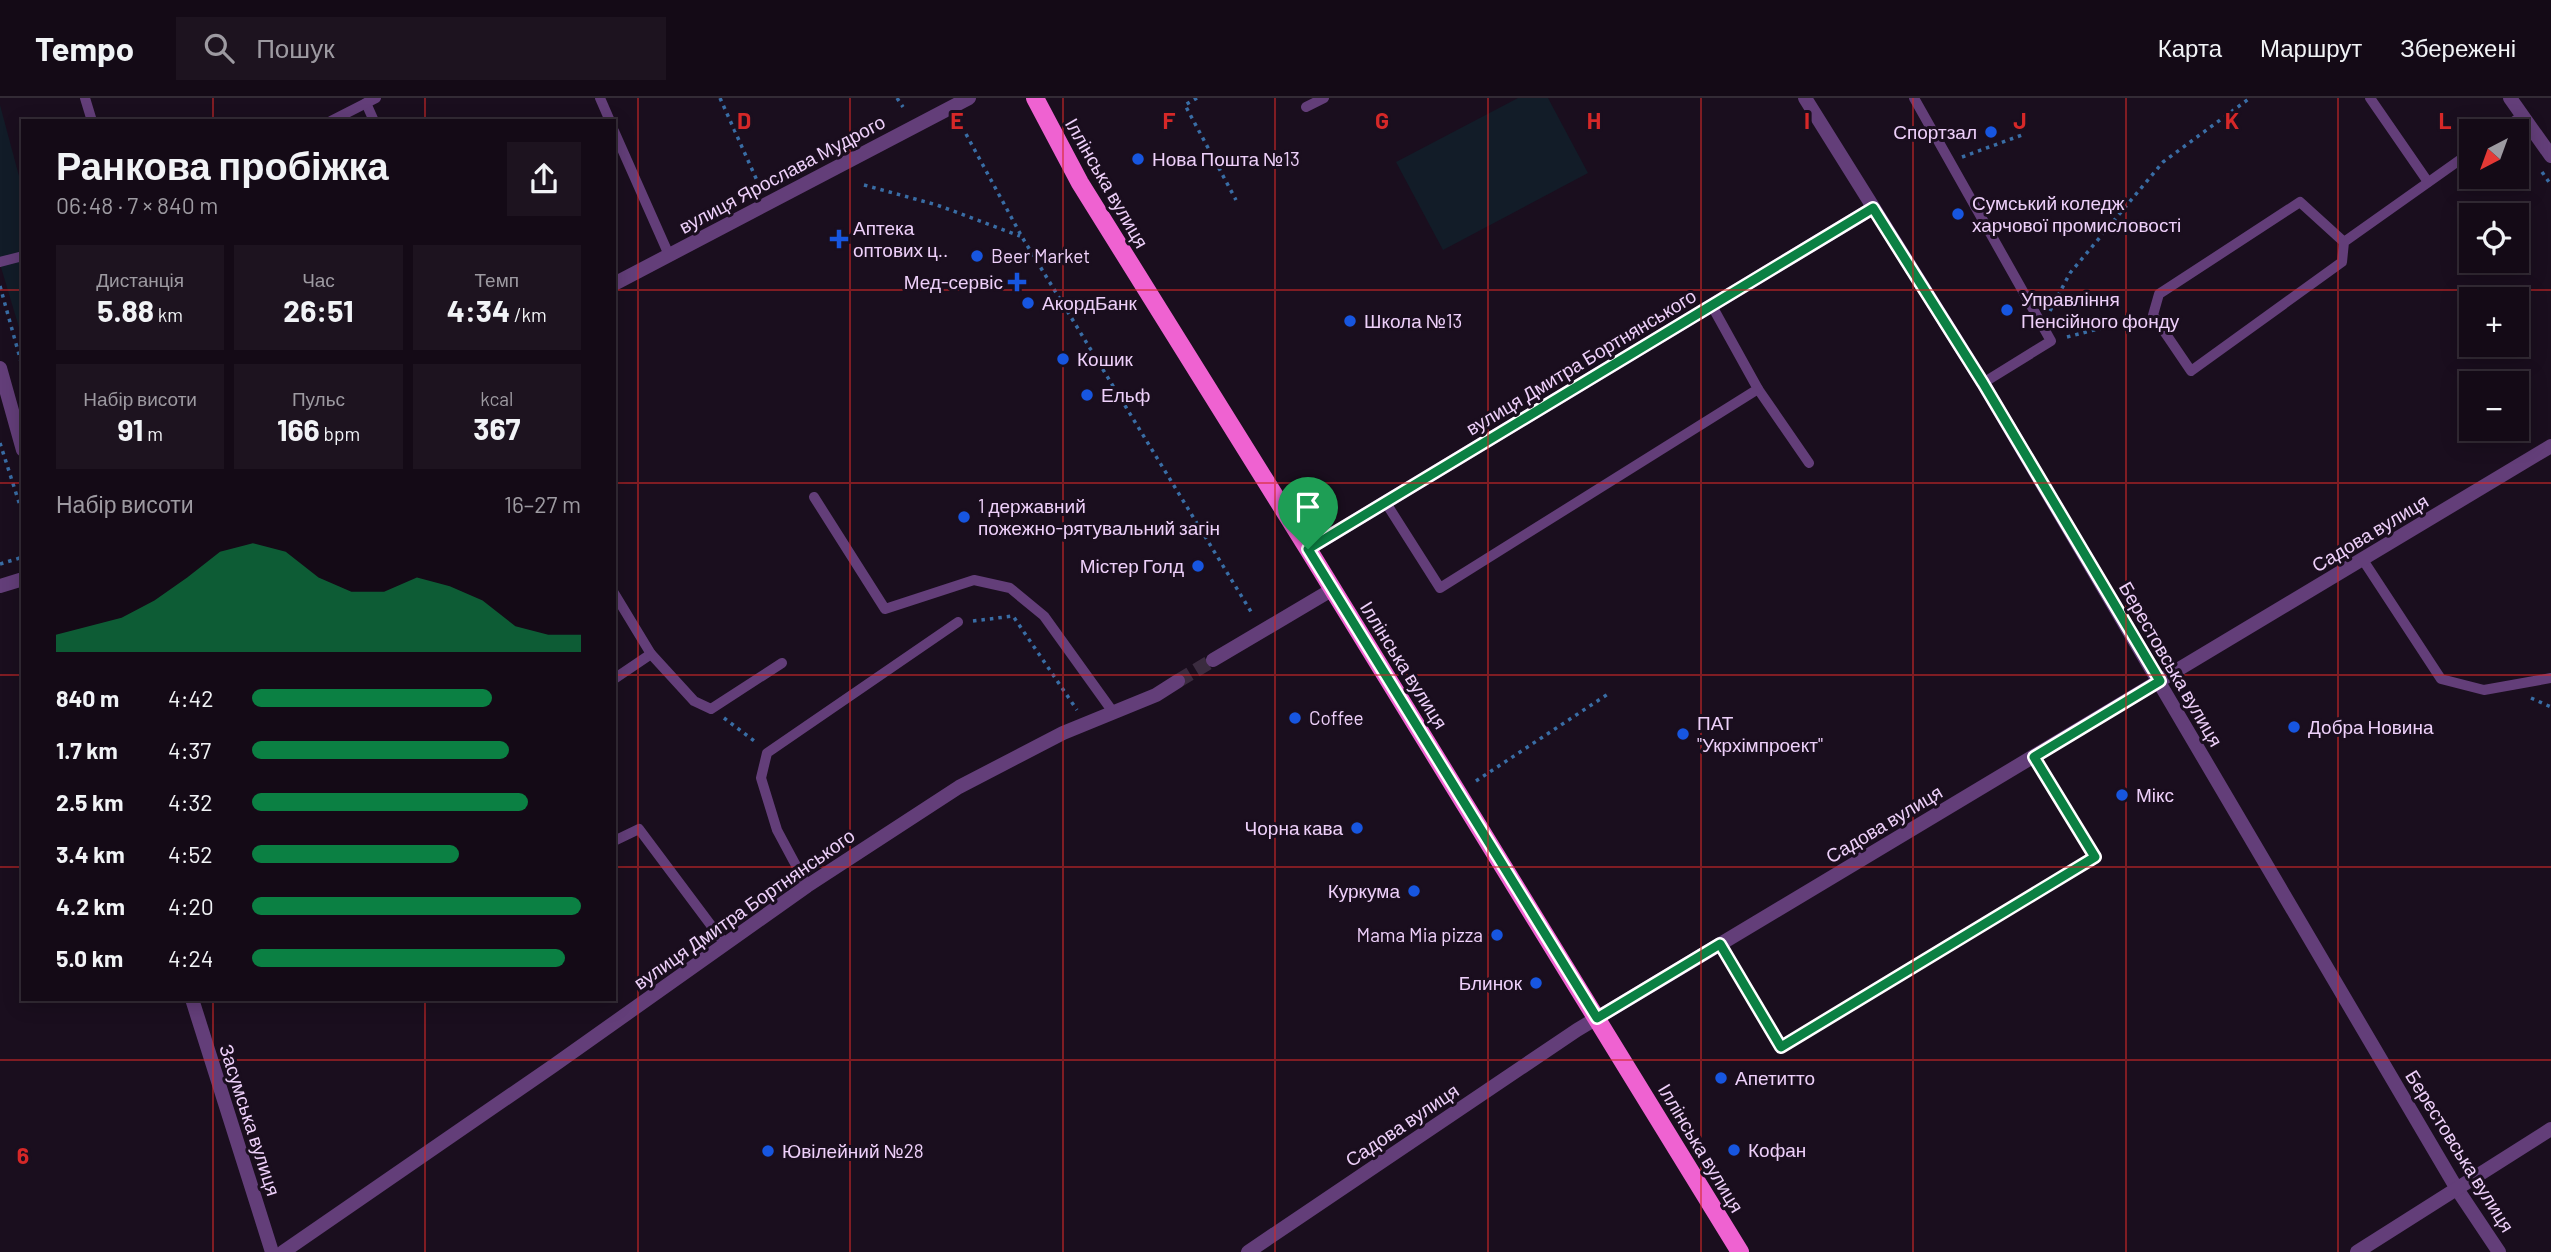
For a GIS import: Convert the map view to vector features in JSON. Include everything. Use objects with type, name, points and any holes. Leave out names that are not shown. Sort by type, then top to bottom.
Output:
[{"type":"main road","name":"Іллінська вулиця","points":[[1035,98],[1080,183],[1740,1252]]},
{"type":"street","name":"вулиця Ярослава Мудрого","points":[[616,283],[969,98]]},
{"type":"street","name":"Берестовська вулиця","points":[[1805,98],[1983,383],[2456,1189],[2499,1252]]},
{"type":"street","points":[[2510,98],[2551,156]]},
{"type":"street","name":"вулиця Дмитра Бортнянського","points":[[1308,549],[1873,208]]},
{"type":"street","points":[[0,368],[21,443]]},
{"type":"street","name":"Садова вулиця","points":[[1248,1252],[1597,1018],[2551,446]]},
{"type":"street","points":[[0,586],[21,580]]},
{"type":"street","points":[[1213,660],[1261,629],[1333,589]]},
{"type":"street","name":"вулиця Дмитра Бортнянського","points":[[283,1252],[807,886],[960,787],[1063,733],[1157,695],[1178,681]]},
{"type":"street","name":"Засумська вулиця","points":[[193,1001],[272,1252]]},
{"type":"street","points":[[2357,1252],[2551,1129]]},
{"type":"lane","points":[[86,98],[91,119]]},
{"type":"lane","points":[[600,98],[609,119]]},
{"type":"lane","points":[[1306,107],[1324,98]]},
{"type":"lane","points":[[1914,98],[2051,341],[1983,383]]},
{"type":"lane","points":[[2370,98],[2428,183]]},
{"type":"lane","points":[[335,119],[371,100],[374,119]]},
{"type":"lane","points":[[2518,119],[2522,116]]},
{"type":"lane","points":[[616,136],[669,255]]},
{"type":"lane","points":[[2344,242],[2300,202],[2159,294],[2153,315],[2191,371],[2342,262],[2344,242],[2459,161]]},
{"type":"lane","points":[[0,262],[21,257]]},
{"type":"lane","points":[[1712,306],[1758,389],[1809,463]]},
{"type":"lane","points":[[1386,503],[1440,588],[1758,389]]},
{"type":"lane","points":[[814,497],[885,608],[974,580],[1010,588],[1044,616],[1113,712]]},
{"type":"lane","points":[[2363,560],[2441,679],[2484,690],[2551,678]]},
{"type":"lane","points":[[616,596],[651,654],[694,701],[711,709],[782,663]]},
{"type":"lane","points":[[807,886],[777,830],[761,778],[767,753],[958,622]]},
{"type":"lane","points":[[616,678],[651,654]]},
{"type":"lane","points":[[1720,944],[1781,1047],[2095,857],[2034,757]]},
{"type":"lane","points":[[616,840],[639,829],[725,944]]},
{"type":"path","points":[[720,98],[759,185]]},
{"type":"path","points":[[897,98],[903,107]]},
{"type":"path","points":[[1197,98],[1185,105],[1236,200]]},
{"type":"path","points":[[2042,325],[2070,273],[2163,162],[2250,98]]},
{"type":"path","points":[[965,134],[1022,237],[1261,629]]},
{"type":"path","points":[[1950,159],[1967,156],[2022,135]]},
{"type":"path","points":[[864,185],[937,205],[1022,237]]},
{"type":"path","points":[[0,286],[21,362]]},
{"type":"path","points":[[2051,341],[2153,315]]},
{"type":"path","points":[[0,443],[21,509]]},
{"type":"path","points":[[0,564],[21,558]]},
{"type":"path","points":[[958,622],[1013,616],[1078,711]]},
{"type":"path","points":[[1476,781],[1608,694]]},
{"type":"path","points":[[711,709],[745,732],[767,753]]},
{"type":"shaded area","points":[[1518,98],[1548,98],[1588,173],[1443,250],[1396,162]]},
{"type":"shaded area","points":[[0,105],[21,184],[21,334],[0,264]]},
{"type":"tunnel","points":[[1178,681],[1213,660]]},
{"type":"place","name":"Спортзал","points":[[1991,132]]},
{"type":"place","name":"Нова Пошта №13","points":[[1138,159]]},
{"type":"place","name":"Сумський коледж харчової промисловості","points":[[1958,214]]},
{"type":"place","name":"Аптека оптових ц..","points":[[839,239]]},
{"type":"place","name":"Beer Market","points":[[977,256]]},
{"type":"place","name":"Мед-сервіс","points":[[1017,282]]},
{"type":"place","name":"АкордБанк","points":[[1028,303]]},
{"type":"place","name":"Управління Пенсійного фонду","points":[[2007,310]]},
{"type":"place","name":"Школа №13","points":[[1350,321]]},
{"type":"place","name":"Кошик","points":[[1063,359]]},
{"type":"place","name":"Ельф","points":[[1087,395]]},
{"type":"place","name":"1 державний пожежно-рятувальний загін","points":[[964,517]]},
{"type":"place","name":"Містер Голд","points":[[1198,566]]},
{"type":"place","name":"Coffee","points":[[1295,718]]},
{"type":"place","name":"Добра Новина","points":[[2294,727]]},
{"type":"place","name":"ПАТ \"Укрхімпроект\"","points":[[1683,734]]},
{"type":"place","name":"Мікс","points":[[2122,795]]},
{"type":"place","name":"Чорна кава","points":[[1357,828]]},
{"type":"place","name":"Куркума","points":[[1414,891]]},
{"type":"place","name":"Mama Mia pizza","points":[[1497,935]]},
{"type":"place","name":"Блинок","points":[[1536,983]]},
{"type":"place","name":"Апетитто","points":[[1721,1078]]},
{"type":"place","name":"Кофан","points":[[1734,1150]]},
{"type":"place","name":"Ювілейний №28","points":[[768,1151]]},
{"type":"route","points":[[1873,208],[1983,383],[2160,681],[2034,757],[2095,857],[1781,1047],[1720,944],[1597,1018],[1308,549],[1873,208]]}]
